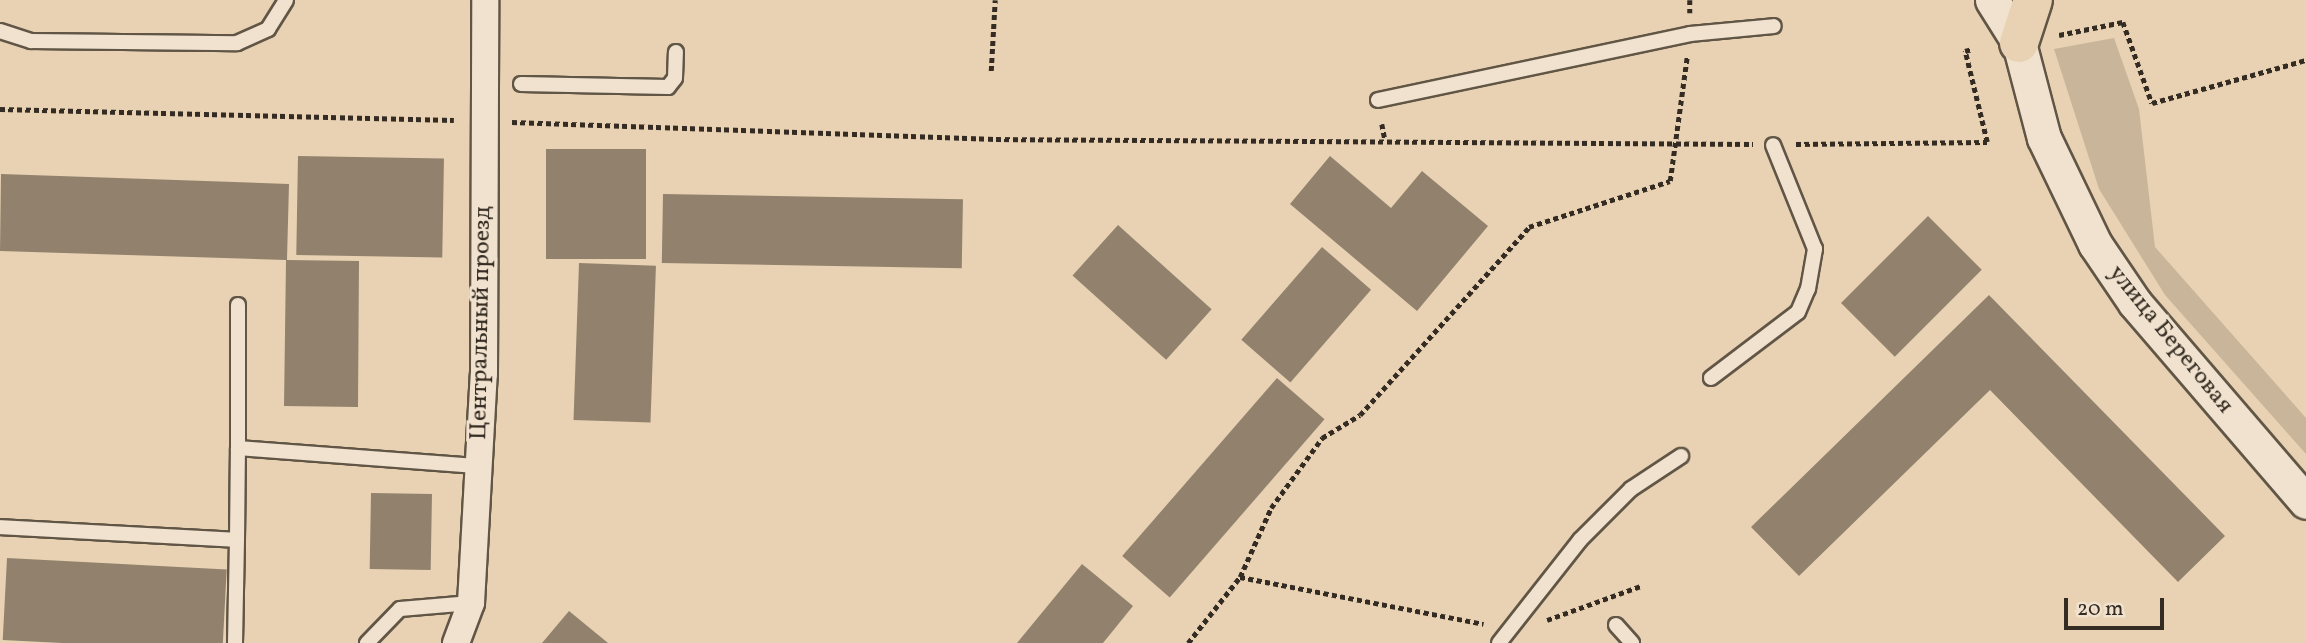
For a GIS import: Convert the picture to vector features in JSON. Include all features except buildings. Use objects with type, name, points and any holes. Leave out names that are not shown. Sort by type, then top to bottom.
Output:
[{"type":"highway","points":[[2033,0],[2033,40]]},
{"type":"street","name":"Центральный проезд","points":[[456,643],[471,603],[479,466],[485,0]]},
{"type":"street","name":"улица Береговая","points":[[1992,0],[2033,40],[2045,138],[2095,244],[2135,303],[2306,502]]},
{"type":"lane","points":[[0,31],[31,41],[237,43],[268,29],[286,0]]},
{"type":"lane","points":[[1378,100],[1690,33],[1774,26]]},
{"type":"lane","points":[[521,84],[668,87],[675,78],[676,52]]},
{"type":"lane","points":[[1711,378],[1798,312],[1808,289],[1815,249],[1773,145]]},
{"type":"lane","points":[[235,643],[238,305]]},
{"type":"lane","points":[[238,448],[479,466]]},
{"type":"lane","points":[[1499,643],[1580,540],[1631,489],[1681,456]]},
{"type":"lane","points":[[0,527],[237,540]]},
{"type":"lane","points":[[367,643],[400,609],[471,603]]},
{"type":"lane","points":[[1616,625],[1632,643]]},
{"type":"path","points":[[990,71],[995,0]]},
{"type":"path","points":[[1188,643],[1240,577],[1271,508],[1322,438],[1360,415],[1529,227],[1670,181],[1690,33],[1690,0]]},
{"type":"path","points":[[2033,40],[2123,22],[2152,103],[2306,60]]},
{"type":"path","points":[[0,109],[485,121],[996,139],[1675,140],[1773,145],[1987,142],[1965,51],[1972,50]]},
{"type":"path","points":[[1240,577],[1509,629],[1568,615],[1641,586]]},
{"type":"shaded area","points":[[2114,38],[2139,109],[2155,247],[2306,418],[2306,454],[2165,295],[2099,189],[2054,49]]}]
